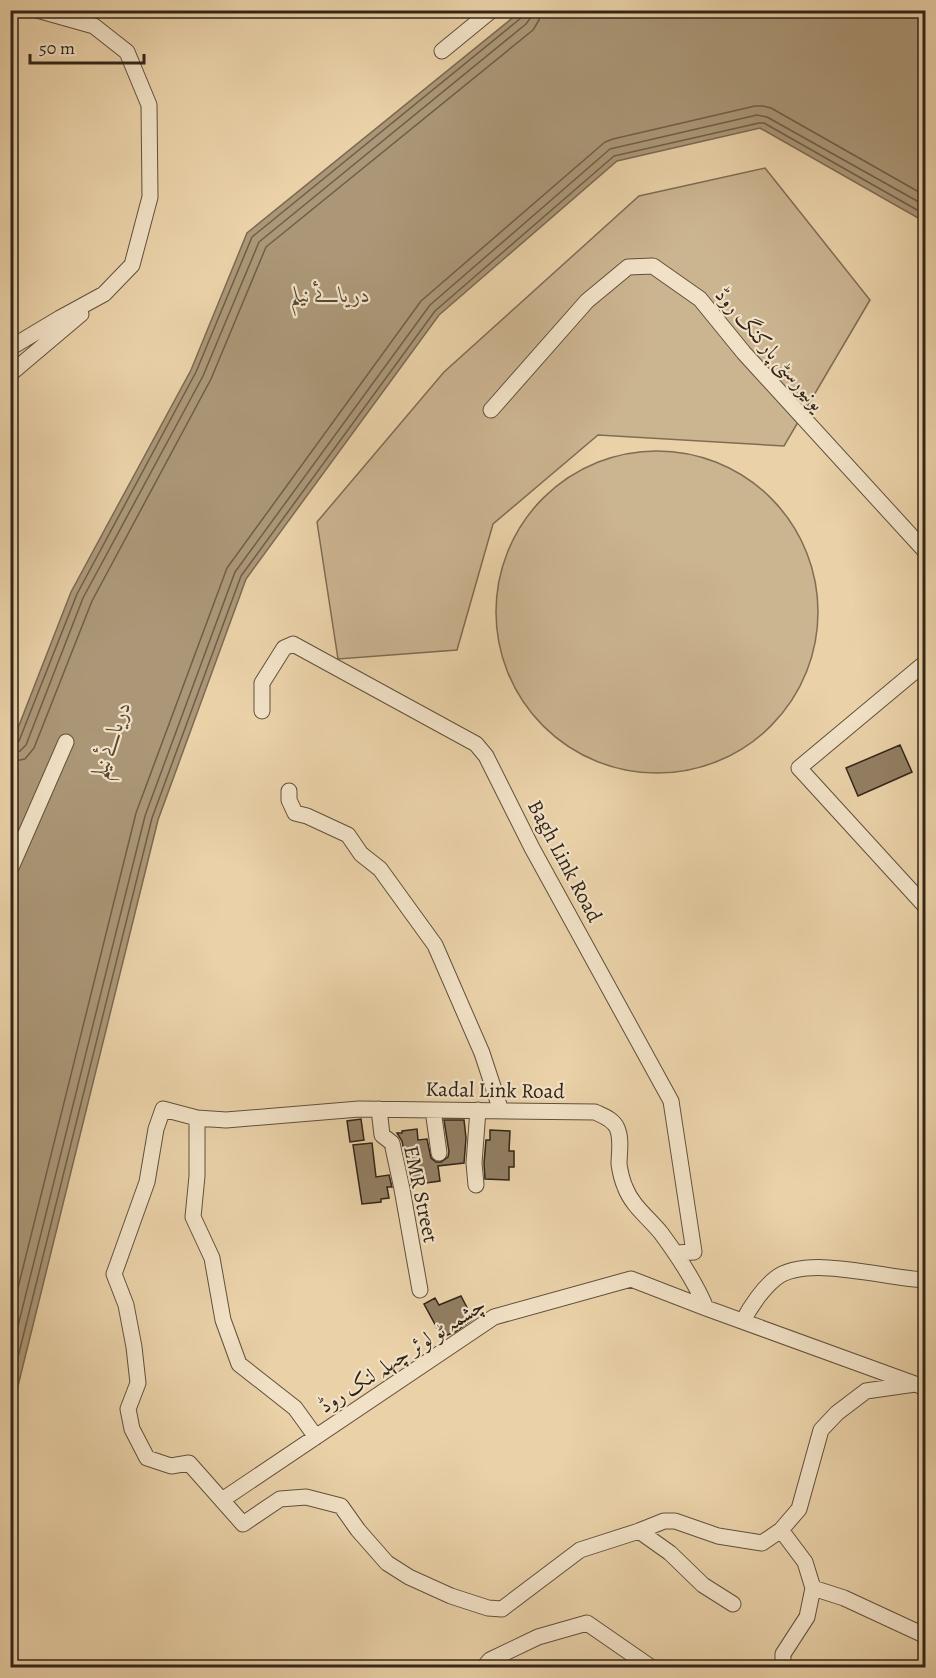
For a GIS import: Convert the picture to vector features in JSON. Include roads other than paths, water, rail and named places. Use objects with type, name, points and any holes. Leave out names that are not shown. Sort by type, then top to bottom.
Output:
[{"type":"street","points":[[10,374],[104,294],[132,265],[150,197],[149,105],[128,52],[94,26],[37,10]]},
{"type":"street","points":[[442,51],[492,10]]},
{"type":"street","name":"یونیورسٹی پارکنگ روڈ","points":[[491,410],[586,301],[628,267],[653,266],[700,299],[744,353],[926,552]]},
{"type":"street","points":[[10,348],[104,294]]},
{"type":"street","name":"Bagh Link Road","points":[[262,711],[262,683],[284,648],[293,644],[476,744],[486,756],[532,848],[670,1101],[694,1252],[675,1253]]},
{"type":"street","points":[[926,662],[799,768],[926,908]]},
{"type":"street","points":[[10,870],[66,742]]},
{"type":"street","points":[[289,791],[289,800],[295,813],[348,835],[361,854],[380,869],[435,945],[482,1053],[501,1111]]},
{"type":"street","name":"Kadal Link Road","points":[[222,1500],[189,1463],[171,1466],[147,1458],[132,1429],[128,1409],[138,1383],[126,1305],[114,1274],[147,1182],[156,1129],[163,1109],[197,1118],[226,1120],[359,1109],[595,1112],[608,1118],[617,1127],[619,1167],[626,1189],[637,1208],[660,1232],[675,1253],[706,1308]]},
{"type":"street","name":"EMR Street","points":[[379,1109],[382,1135],[392,1143],[420,1290]]},
{"type":"street","points":[[433,1110],[439,1153]]},
{"type":"street","points":[[476,1185],[474,1163],[478,1110]]},
{"type":"street","points":[[197,1118],[197,1176],[193,1217],[212,1258],[223,1320],[239,1364],[295,1408],[316,1437]]},
{"type":"street","points":[[743,1322],[750,1306],[777,1277],[792,1270],[814,1267],[854,1269],[877,1275],[926,1280]]},
{"type":"street","name":"چشمہ ٹو لوئر چہلہ لنک روڈ","points":[[222,1500],[494,1317],[631,1279],[920,1386]]},
{"type":"street","points":[[222,1500],[243,1524],[280,1499],[306,1497],[341,1506],[358,1530],[387,1563],[409,1577],[451,1596],[488,1608],[502,1609],[580,1550],[663,1521],[675,1521],[718,1536],[762,1543],[781,1530],[799,1509],[822,1430],[837,1413],[866,1391],[920,1386]]},
{"type":"street","points":[[781,1530],[805,1562],[813,1588],[807,1617],[783,1654],[783,1668]]},
{"type":"street","points":[[639,1531],[670,1553],[703,1585],[733,1604]]},
{"type":"street","points":[[813,1588],[844,1598],[926,1636]]},
{"type":"street","points":[[483,1668],[490,1660],[538,1637],[587,1623],[652,1668]]},
{"type":"water","name":"دریائے نیلم","points":[[521,11],[925,11],[925,222],[760,128],[617,161],[439,315],[246,579],[158,820],[11,1414],[11,746],[71,592],[191,370],[247,233]]}]
